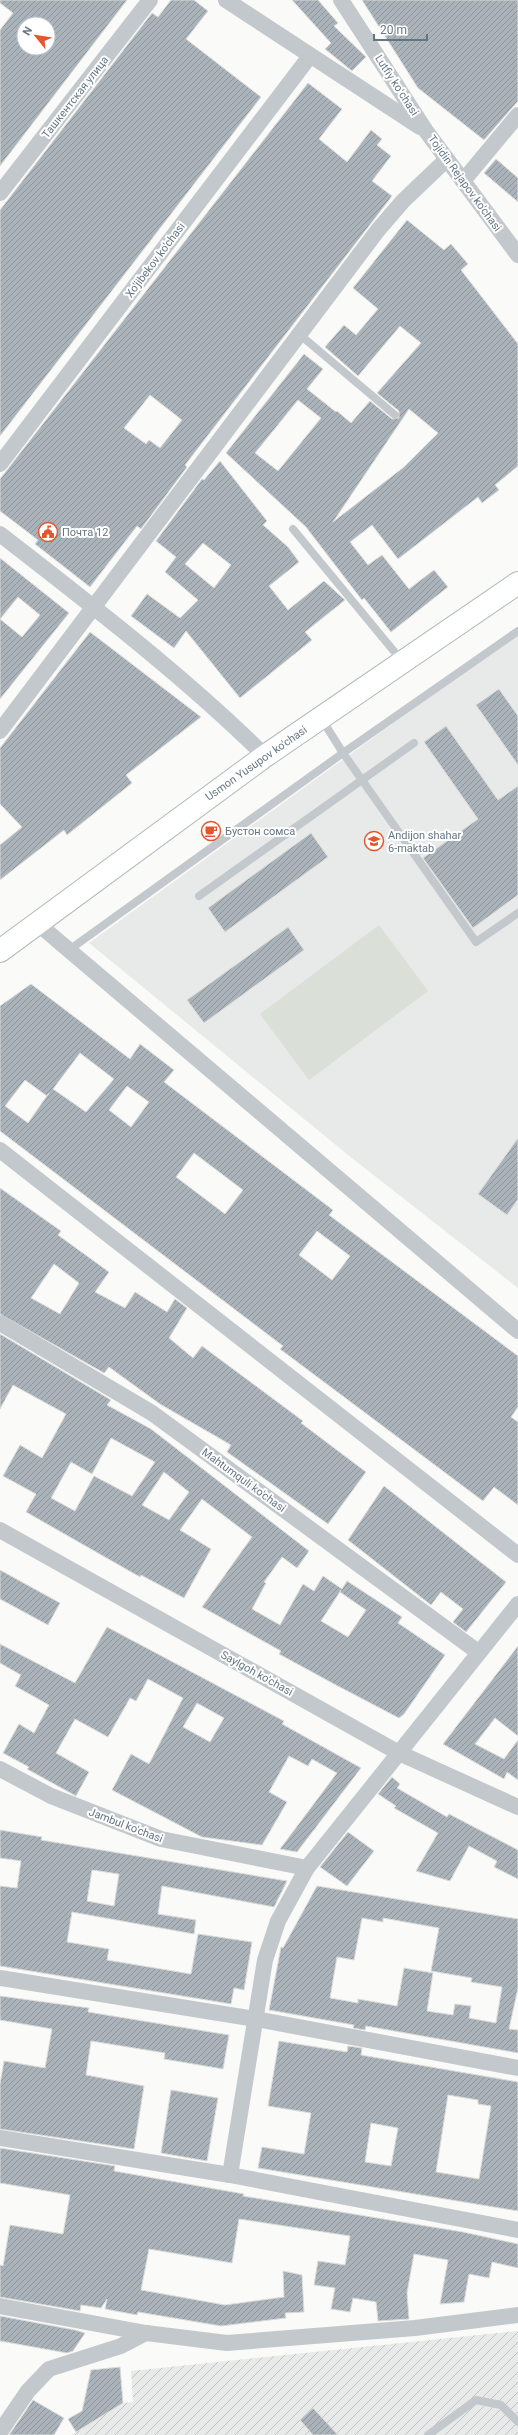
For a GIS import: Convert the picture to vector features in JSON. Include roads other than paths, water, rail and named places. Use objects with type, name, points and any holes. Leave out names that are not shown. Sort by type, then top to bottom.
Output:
[{"type":"main road","name":"Usmon Yusupov ko'chasi","points":[[0,951],[265,756],[518,583]]},
{"type":"street","name":"Ташкентская улица","points":[[0,193],[150,0]]},
{"type":"street","points":[[226,0],[426,131]]},
{"type":"street","name":"Lutfiy koʻchasi","points":[[341,0],[426,131]]},
{"type":"street","name":"Xo'jibekov ko'chasi","points":[[0,464],[310,56]]},
{"type":"street","points":[[463,181],[518,115]]},
{"type":"street","name":"Tojidin Rejapov ko'chasi","points":[[426,131],[518,255]]},
{"type":"street","points":[[0,731],[378,230],[403,201],[447,159]]},
{"type":"street","points":[[0,534],[93,607],[218,711],[265,756]]},
{"type":"street","points":[[37,923],[516,1324]]},
{"type":"street","points":[[0,1150],[518,1555]]},
{"type":"street","name":"Mahtumquli ko'chasi","points":[[0,1323],[152,1413],[478,1652]]},
{"type":"street","name":"Saylgoh ko'chasi","points":[[0,1530],[399,1753],[518,1807]]},
{"type":"street","points":[[230,2175],[265,1960],[278,1922],[307,1868],[478,1652],[518,1604]]},
{"type":"street","name":"Jambul ko'chasi","points":[[0,1769],[51,1796],[161,1840],[307,1868]]},
{"type":"street","points":[[0,1978],[256,2019],[518,2068]]},
{"type":"street","points":[[0,2138],[230,2175],[518,2230]]},
{"type":"street","points":[[0,2306],[146,2333],[227,2343],[415,2328],[518,2315]]},
{"type":"street","points":[[0,2432],[28,2391],[49,2369],[121,2346],[146,2333]]},
{"type":"lane","points":[[299,334],[395,415]]},
{"type":"lane","points":[[293,529],[402,662]]},
{"type":"lane","points":[[69,950],[343,753],[518,632]]},
{"type":"lane","points":[[321,718],[343,753],[476,942],[518,913]]},
{"type":"lane","points":[[199,896],[414,743]]},
{"type":"lane","points":[[428,2435],[476,2400],[501,2405],[518,2422]]},
{"type":"place","name":"Почта 12","points":[[48,532]]},
{"type":"place","name":"Бустон сомса","points":[[211,831]]},
{"type":"place","name":"Andijon shahar 6-maktab","points":[[374,841]]}]
